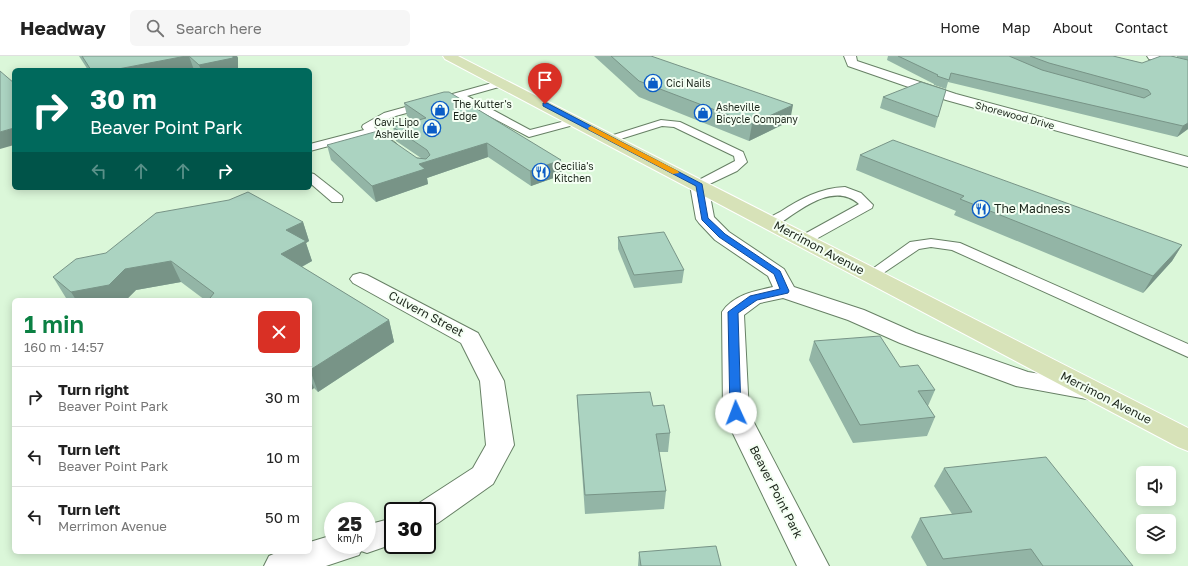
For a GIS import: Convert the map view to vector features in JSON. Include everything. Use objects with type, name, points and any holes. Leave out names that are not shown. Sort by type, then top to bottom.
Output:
[{"type":"main road","name":"Merrimon Avenue","points":[[449,56],[577,121],[1188,440]]},
{"type":"street","name":"Shorewood Drive","points":[[850,56],[852,63],[951,97],[1188,162]]},
{"type":"street","points":[[1154,56],[1188,65]]},
{"type":"street","points":[[699,185],[705,219],[722,236],[777,273],[785,291],[807,300],[856,315],[908,338],[1025,380],[1092,391]]},
{"type":"street","name":"Culvern Street","points":[[360,279],[470,338],[492,381],[500,444],[483,476],[436,508]]},
{"type":"street","name":"Beaver Point Park","points":[[785,291],[754,298],[733,312],[736,413],[814,565]]},
{"type":"street","points":[[280,566],[324,552]]},
{"type":"lane","points":[[401,152],[367,128],[388,115],[503,83]]},
{"type":"lane","points":[[459,96],[529,134],[577,121]]},
{"type":"lane","points":[[611,139],[661,123],[676,124],[739,154],[742,162],[699,185]]},
{"type":"lane","points":[[312,147],[371,131]]},
{"type":"lane","points":[[312,179],[337,199]]},
{"type":"lane","points":[[771,223],[818,196],[832,190],[847,190],[861,197],[867,205],[804,240]]},
{"type":"lane","points":[[871,275],[915,245],[931,243],[955,246],[1188,351]]},
{"type":"building","points":[[82,56],[186,56],[123,68],[90,68]]},
{"type":"building","points":[[189,56],[233,56],[233,58],[199,65]]},
{"type":"building","points":[[611,56],[651,56],[793,105],[752,124],[639,81]]},
{"type":"building","points":[[898,56],[1009,56],[1042,70],[1144,98],[1151,94],[1148,90],[1049,63],[1030,56],[1113,56],[1142,63],[1161,56],[1171,56],[1188,60],[1188,123],[1183,126],[951,73],[949,80],[937,76],[938,75]]},
{"type":"building","points":[[0,71],[12,81],[12,129],[0,132]]},
{"type":"building","points":[[921,82],[946,90],[938,117],[883,97]]},
{"type":"building","points":[[449,92],[561,160],[530,171],[487,143],[419,164],[425,169],[372,186],[327,145],[378,131],[417,158],[426,159],[430,155],[427,150],[393,127],[426,118],[404,103]]},
{"type":"building","points":[[893,140],[1182,245],[1153,276],[960,199],[964,196],[860,155]]},
{"type":"building","points":[[248,192],[303,222],[286,230],[306,241],[281,254],[389,320],[312,369],[312,298],[210,298],[214,293],[171,261],[125,269],[109,285],[71,292],[53,277],[76,259],[106,253],[156,213],[229,200]]},
{"type":"building","points":[[664,232],[684,270],[634,275],[618,237]]},
{"type":"building","points":[[880,336],[900,367],[918,365],[935,390],[918,391],[935,417],[860,425],[814,341]]},
{"type":"building","points":[[650,392],[653,406],[664,405],[670,433],[656,434],[666,491],[585,495],[577,395]]},
{"type":"building","points":[[1046,457],[1133,566],[1043,566],[1031,549],[943,559],[920,518],[972,512],[944,468]]},
{"type":"building","points":[[716,546],[721,566],[641,566],[639,552]]},
{"type":"slow traffic","points":[[591,128],[675,173]]},
{"type":"place","name":"Cici Nails","points":[[653,83]]},
{"type":"place","name":"The Kutter's Edge","points":[[440,110]]},
{"type":"place","name":"Asheville Bicycle Company","points":[[703,113]]},
{"type":"place","name":"Cavi-Lipo Asheville","points":[[432,128]]},
{"type":"place","name":"Cecilia's Kitchen","points":[[541,172]]},
{"type":"place","name":"The Madness","points":[[981,209]]},
{"type":"route","points":[[545,104],[699,185],[705,219],[722,236],[777,273],[785,291],[754,298],[733,312],[736,413]]}]
